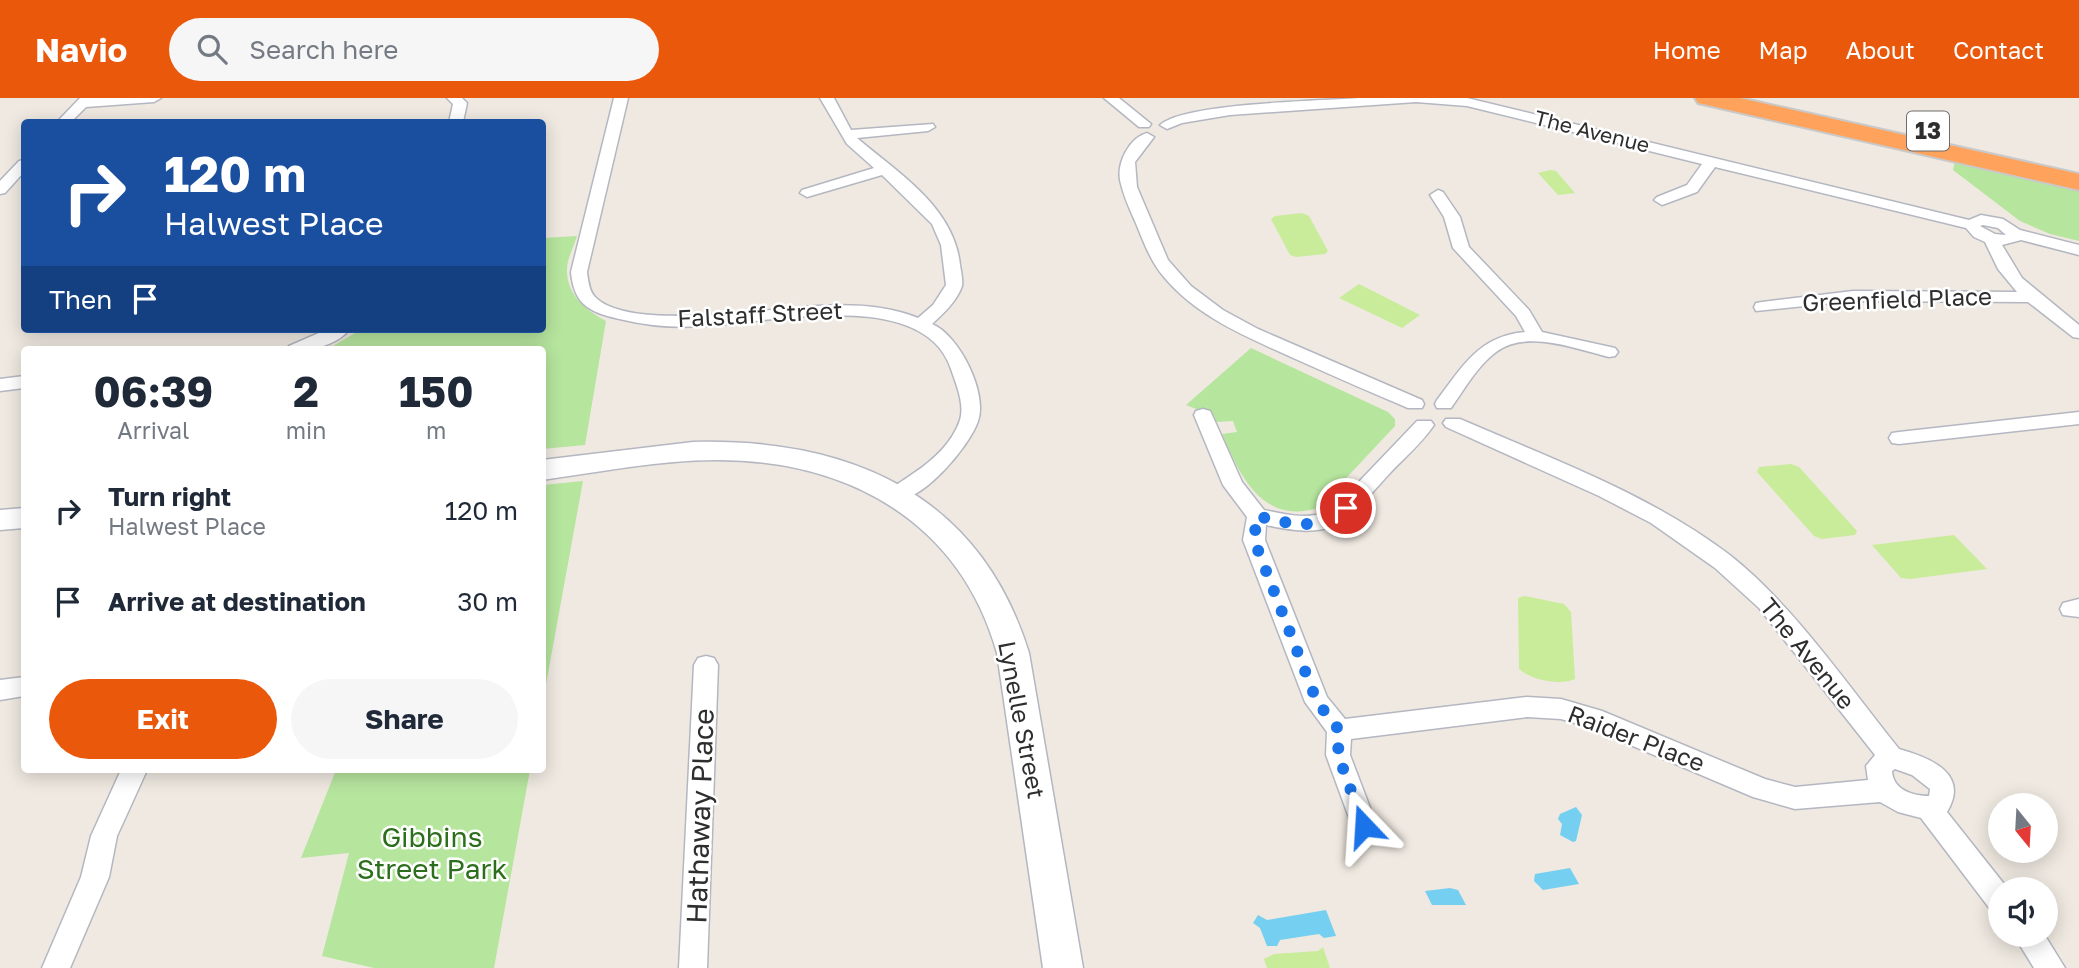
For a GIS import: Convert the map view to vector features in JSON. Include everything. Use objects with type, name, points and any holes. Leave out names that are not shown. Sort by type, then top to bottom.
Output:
[{"type":"highway","name":"13","points":[[1707,98],[2079,182]]},
{"type":"highway","name":"13","points":[[1777,98],[2079,164]]},
{"type":"street","points":[[67,119],[85,100],[154,98]]},
{"type":"street","points":[[454,98],[460,103],[457,119]]},
{"type":"street","name":"Falstaff Street","points":[[621,98],[579,272],[581,289],[589,302],[614,313],[659,321],[706,321],[846,309],[881,312],[922,324],[939,336],[957,355],[967,382],[971,417],[946,461],[897,495]]},
{"type":"street","points":[[827,98],[848,135],[937,220],[949,243],[954,285],[940,308],[922,324]]},
{"type":"street","points":[[1111,98],[1146,131],[1128,158],[1125,172],[1155,249],[1169,274],[1196,299],[1232,323],[1415,404],[1425,401],[1449,413]]},
{"type":"street","name":"The Avenue","points":[[1146,131],[1179,120],[1230,111],[1416,98],[1441,99],[1491,108],[1971,225]]},
{"type":"street","points":[[848,135],[928,127]]},
{"type":"street","points":[[1662,200],[1685,194],[1695,188],[1710,161]]},
{"type":"street","points":[[807,193],[883,170]]},
{"type":"street","points":[[1420,191],[1444,192],[1461,248],[1523,314],[1536,337]]},
{"type":"street","points":[[2016,234],[2010,240],[1992,239],[1975,231],[1971,225],[1976,220],[1988,220],[2009,227],[2016,234],[2079,250]]},
{"type":"street","points":[[1992,239],[1996,252],[2012,280],[2079,333]]},
{"type":"street","name":"Greenfield Place","points":[[1762,307],[1853,296],[2032,297]]},
{"type":"street","points":[[306,346],[334,333]]},
{"type":"street","points":[[1415,404],[1412,412],[1414,417],[1424,425],[1441,428],[1491,347],[1510,340],[1536,337],[1566,341],[1618,354]]},
{"type":"street","points":[[0,384],[21,382]]},
{"type":"street","name":"The Avenue","points":[[1449,413],[1658,518],[1723,562],[1767,602],[1892,758]]},
{"type":"street","points":[[1203,415],[1233,485],[1257,516],[1295,524],[1317,524],[1333,519],[1424,425]]},
{"type":"street","points":[[1899,438],[2079,418]]},
{"type":"street","name":"Lynelle Street","points":[[546,470],[693,453],[743,452],[839,472],[897,495],[930,519],[961,549],[991,597],[1012,651],[1063,968]]},
{"type":"street","points":[[1257,516],[1254,540],[1317,702],[1339,730],[1338,755],[1364,826]]},
{"type":"street","points":[[0,520],[21,518]]},
{"type":"street","name":"Hathaway Place","points":[[693,968],[706,665]]},
{"type":"street","points":[[0,690],[21,687]]},
{"type":"street","name":"Raider Place","points":[[1339,730],[1527,707],[1561,709],[1593,718],[1762,789],[1795,798],[1886,790]]},
{"type":"street","points":[[1929,809],[1942,801],[1940,785],[1924,768],[1913,763],[1892,758],[1884,761],[1877,773],[1886,790],[1906,804],[1929,809],[1988,885]]},
{"type":"street","points":[[56,968],[95,877],[104,836],[133,773]]},
{"type":"street","points":[[2036,947],[2051,968]]},
{"type":"green space","points":[[1955,161],[2079,189],[2079,241],[2050,234],[2020,221],[1953,170]]},
{"type":"green space","points":[[1556,171],[1575,193],[1558,195],[1538,173]]},
{"type":"green space","points":[[1302,213],[1309,216],[1328,251],[1325,254],[1296,257],[1290,255],[1271,219],[1275,216]]},
{"type":"green space","points":[[577,236],[567,265],[570,287],[585,307],[606,321],[585,445],[546,449],[546,346],[333,346],[355,333],[546,333],[546,238]]},
{"type":"green space","points":[[1359,284],[1420,315],[1402,328],[1339,298]]},
{"type":"green space","points":[[1251,348],[1388,412],[1395,419],[1395,426],[1318,508],[1282,510],[1268,503],[1246,480],[1222,434],[1237,432],[1233,421],[1216,422],[1214,416],[1186,405]]},
{"type":"green space","points":[[1791,464],[1799,467],[1857,531],[1855,535],[1822,539],[1814,536],[1757,472],[1759,467]]},
{"type":"green space","points":[[583,481],[546,684],[546,485]]},
{"type":"green space","points":[[1954,535],[1987,569],[1901,578],[1872,545]]},
{"type":"green space","points":[[1525,596],[1564,604],[1571,612],[1575,679],[1546,681],[1519,669],[1518,598]]},
{"type":"green space","name":"Gibbins Street Park","points":[[335,773],[529,773],[494,968],[374,968],[322,956],[349,853],[301,858]]},
{"type":"green space","points":[[1323,947],[1330,968],[1267,968],[1264,959],[1274,954],[1318,951]]},
{"type":"water","points":[[1576,807],[1582,815],[1576,841],[1573,842],[1560,835],[1562,824],[1558,819],[1560,814]]},
{"type":"water","points":[[1570,868],[1579,884],[1543,890],[1534,881],[1535,874]]},
{"type":"water","points":[[1450,888],[1458,890],[1466,905],[1432,905],[1425,891]]},
{"type":"water","points":[[1326,910],[1336,936],[1324,938],[1319,934],[1280,940],[1277,946],[1267,946],[1260,928],[1253,923],[1258,915],[1267,920]]},
{"type":"route","points":[[1346,508],[1333,519],[1317,524],[1279,522],[1257,516],[1254,540],[1317,702],[1339,730],[1338,755],[1364,826]]}]
